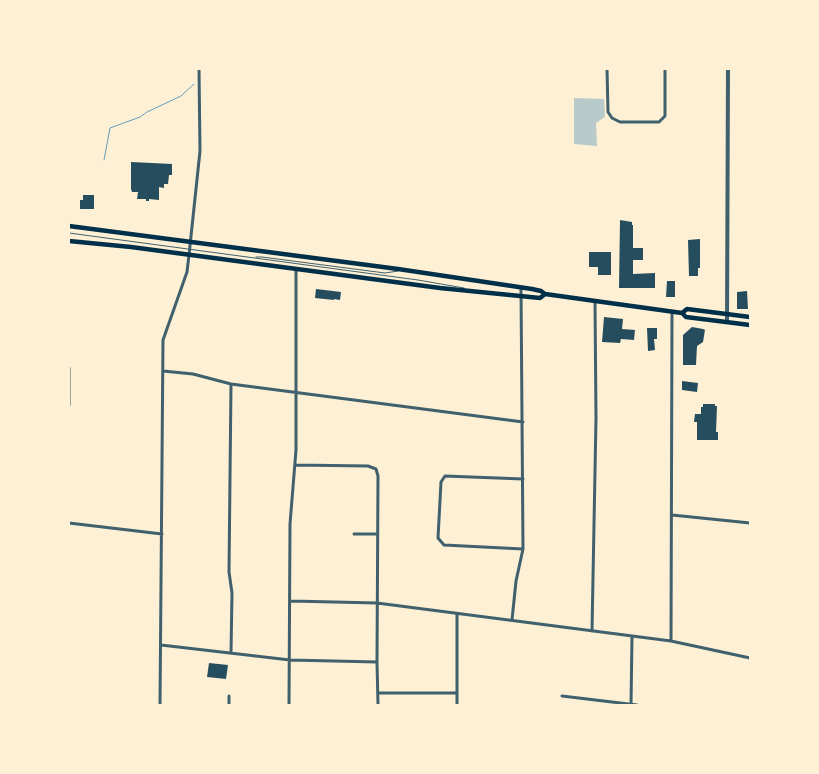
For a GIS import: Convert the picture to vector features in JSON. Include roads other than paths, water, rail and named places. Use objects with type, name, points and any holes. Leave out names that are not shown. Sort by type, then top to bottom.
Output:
[{"type":"main road","points":[[69,226],[406,270],[541,291],[545,294],[595,302],[682,313],[686,317],[750,325]]},
{"type":"main road","points":[[69,241],[440,288],[540,298],[545,294]]},
{"type":"main road","points":[[682,313],[688,309],[750,317]]},
{"type":"street","points":[[160,705],[164,340],[165,330],[187,272],[190,249],[200,151],[199,69]]},
{"type":"street","points":[[607,69],[608,112],[612,118],[620,122],[659,122],[665,116],[665,69]]},
{"type":"street","points":[[727,322],[728,69]]},
{"type":"street","points":[[289,705],[290,524],[296,465],[296,269]]},
{"type":"street","points":[[512,620],[522,549],[521,288]]},
{"type":"street","points":[[592,631],[596,418],[595,302]]},
{"type":"street","points":[[671,642],[672,312]]},
{"type":"street","points":[[69,368],[69,405]]},
{"type":"street","points":[[163,371],[193,374],[231,384],[523,422]]},
{"type":"street","points":[[231,384],[229,572],[232,593],[231,653]]},
{"type":"street","points":[[296,465],[368,466],[376,469],[378,476],[378,705]]},
{"type":"street","points":[[522,549],[444,545],[438,538],[441,482],[445,476],[523,479]]},
{"type":"street","points":[[672,515],[750,523]]},
{"type":"street","points":[[69,523],[162,534]]},
{"type":"street","points":[[354,534],[377,534]]},
{"type":"street","points":[[291,601],[377,603],[632,636],[750,658]]},
{"type":"street","points":[[457,614],[457,705]]},
{"type":"street","points":[[632,636],[632,705]]},
{"type":"street","points":[[161,645],[290,660],[377,662]]},
{"type":"street","points":[[378,693],[457,693]]},
{"type":"street","points":[[229,696],[229,705]]},
{"type":"street","points":[[562,696],[637,705]]},
{"type":"lane","points":[[69,234],[447,284],[470,290]]},
{"type":"lane","points":[[255,258],[262,257],[385,272],[406,270]]},
{"type":"waterway","points":[[104,160],[110,128],[140,117],[181,96],[194,84]]}]
